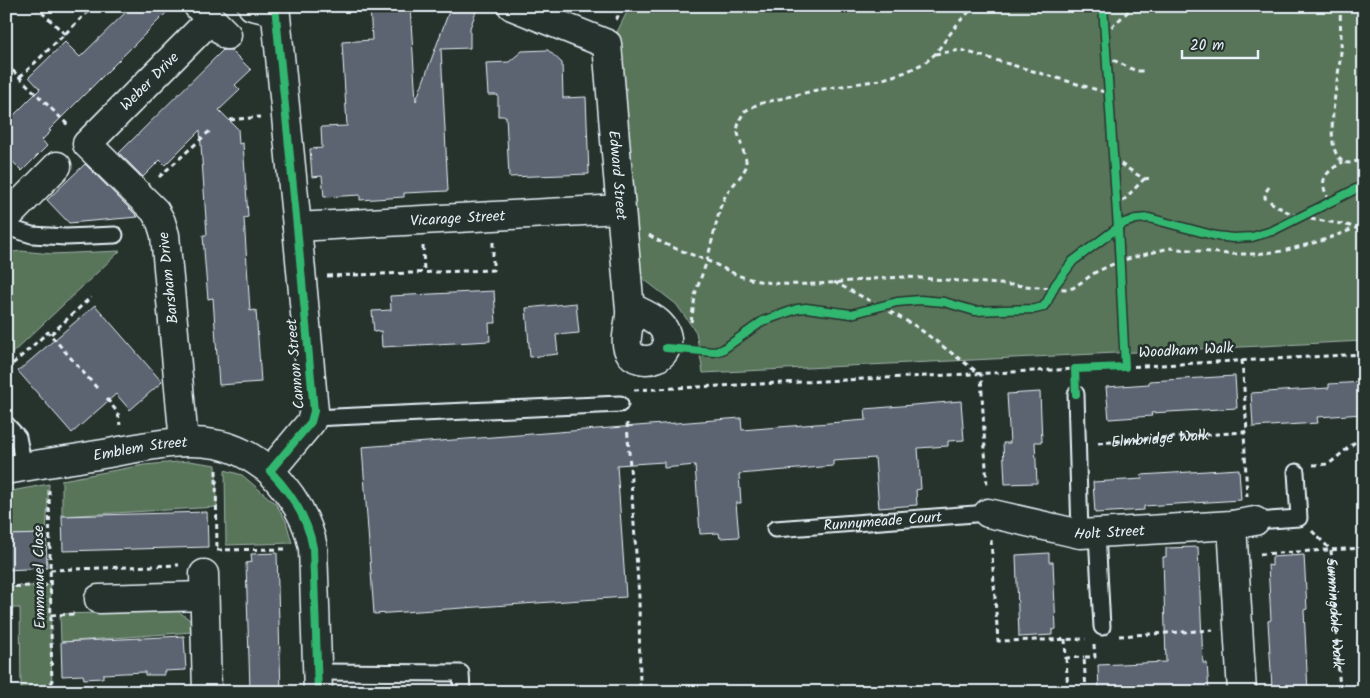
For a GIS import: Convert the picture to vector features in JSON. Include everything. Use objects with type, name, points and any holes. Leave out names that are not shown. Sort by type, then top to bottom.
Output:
[{"type":"street","name":"Edward Street","points":[[512,6],[607,44],[630,307]]},
{"type":"street","name":"Cannon Street","points":[[267,8],[297,227],[313,418],[270,471]]},
{"type":"street","name":"Weber Drive","points":[[87,144],[212,20]]},
{"type":"street","name":"Barsham Drive","points":[[87,144],[155,211],[161,222],[165,235],[184,442]]},
{"type":"street","points":[[6,218],[57,166]]},
{"type":"street","name":"Vicarage Street","points":[[297,227],[620,209]]},
{"type":"street","name":"Emblem Street","points":[[26,467],[154,445],[184,442],[216,444],[236,450],[254,459],[270,471]]},
{"type":"street","points":[[270,471],[284,485],[294,500],[304,518],[311,537],[318,682]]},
{"type":"street","name":"Holt Street","points":[[988,513],[1089,534],[1245,523]]},
{"type":"street","points":[[1242,692],[1234,556],[1245,523]]},
{"type":"street","points":[[99,599],[204,585],[207,692]]},
{"type":"lane","points":[[6,227],[32,235],[66,237],[115,235]]},
{"type":"lane","points":[[1076,394],[1078,445],[1102,628]]},
{"type":"lane","points":[[313,418],[620,404]]},
{"type":"lane","points":[[6,424],[18,437],[26,467]]},
{"type":"lane","points":[[1245,523],[1299,518],[1296,472]]},
{"type":"lane","name":"Runnymeade Court","points":[[775,529],[988,513]]},
{"type":"lane","points":[[318,682],[461,674],[462,692]]},
{"type":"path","points":[[35,6],[65,34]]},
{"type":"path","points":[[20,77],[94,6]]},
{"type":"path","points":[[690,330],[696,291],[708,261],[720,208],[726,194],[743,173],[746,166],[737,130],[740,119],[745,111],[758,104],[817,90],[880,80],[906,72],[926,62],[935,54],[959,22],[977,6]]},
{"type":"path","points":[[1105,45],[1134,6]]},
{"type":"path","points":[[1341,6],[1341,53],[1332,138],[1336,154],[1343,162],[1351,164],[1364,158]]},
{"type":"path","points":[[1104,24],[1106,66]]},
{"type":"path","points":[[1105,45],[1136,71],[1145,71]]},
{"type":"path","points":[[935,54],[961,50],[1108,94]]},
{"type":"path","points":[[6,64],[87,144]]},
{"type":"path","points":[[1107,84],[1108,103]]},
{"type":"path","points":[[140,196],[212,129]]},
{"type":"path","points":[[1112,149],[1113,168]]},
{"type":"path","points":[[1112,159],[1144,179]]},
{"type":"path","points":[[1322,205],[1325,176],[1331,169],[1343,162]]},
{"type":"path","points":[[1116,208],[1144,179],[1150,178]]},
{"type":"path","points":[[1269,187],[1265,193],[1265,198],[1297,219],[1337,222],[1364,231]]},
{"type":"path","points":[[1297,219],[1338,196]]},
{"type":"path","points":[[1116,198],[1117,218]]},
{"type":"path","points":[[620,209],[635,217],[644,232],[680,252],[708,261],[742,277],[768,283],[791,285],[881,277],[907,277],[1052,292],[1073,288],[1119,257],[1169,248],[1229,254],[1283,251],[1322,241],[1364,225]]},
{"type":"path","points":[[302,277],[493,270],[492,216]]},
{"type":"path","points":[[1119,257],[1120,271]]},
{"type":"path","points":[[1052,292],[1060,279]]},
{"type":"path","points":[[833,282],[917,327],[981,375]]},
{"type":"path","points":[[51,334],[90,297]]},
{"type":"path","points":[[871,308],[888,304]]},
{"type":"path","points":[[6,370],[48,332],[97,388]]},
{"type":"path","points":[[1121,367],[1124,357]]},
{"type":"path","points":[[1242,360],[1247,431],[1244,432],[1245,523]]},
{"type":"path","points":[[631,390],[1079,369],[1076,394]]},
{"type":"path","points":[[981,375],[988,513],[993,555],[998,640],[1094,638],[1095,657],[1066,658]]},
{"type":"path","points":[[627,418],[639,597],[640,692]]},
{"type":"path","points":[[1296,472],[1296,467],[1329,464],[1355,442],[1364,441]]},
{"type":"path","points":[[204,585],[217,550],[216,444]]},
{"type":"path","points":[[217,550],[313,548]]},
{"type":"path","points":[[1234,556],[1364,548]]},
{"type":"path","points":[[50,570],[192,565],[204,585]]},
{"type":"path","points":[[6,586],[50,585]]},
{"type":"path","points":[[1102,628],[1112,637],[1238,629]]},
{"type":"path","points":[[1065,639],[1068,692]]},
{"type":"path","points":[[1084,658],[1086,692]]},
{"type":"green space","points":[[626,6],[1364,6],[1364,341],[703,373],[696,332],[676,304],[641,277],[616,34],[626,14]]},
{"type":"green space","points":[[21,251],[52,254],[120,251],[6,359],[6,253]]},
{"type":"green space","points":[[189,461],[216,465],[217,507],[62,516],[62,480],[144,465]]},
{"type":"green space","points":[[225,470],[242,475],[276,504],[286,521],[292,543],[226,545]]},
{"type":"green space","points":[[49,484],[46,534],[6,535],[6,492]]},
{"type":"green space","points":[[50,585],[52,692],[21,692],[20,608],[6,608],[6,587]]},
{"type":"green space","points":[[178,611],[190,620],[192,632],[61,642],[60,614]]},
{"type":"building","points":[[132,6],[173,6],[49,130],[51,131],[42,140],[47,146],[22,171],[6,155],[6,123],[40,89],[29,77],[65,42],[80,57]]},
{"type":"building","points":[[370,6],[410,6],[416,101],[451,6],[478,6],[470,28],[470,48],[441,49],[448,191],[404,193],[404,197],[360,200],[360,195],[324,197],[322,176],[312,177],[310,149],[322,148],[321,127],[347,126],[342,42],[372,40]]},
{"type":"building","points":[[223,50],[231,50],[251,70],[235,85],[240,90],[219,110],[238,129],[239,144],[243,143],[248,217],[244,218],[250,311],[256,310],[261,382],[219,385],[213,298],[208,299],[205,264],[203,235],[207,235],[200,130],[165,165],[160,160],[143,177],[119,153]]},
{"type":"building","points":[[548,50],[562,63],[563,98],[586,97],[589,174],[509,177],[506,116],[498,116],[498,95],[488,95],[486,63],[509,62],[522,51]]},
{"type":"building","points":[[85,164],[138,217],[69,223],[47,200]]},
{"type":"building","points":[[494,291],[496,323],[489,323],[490,341],[382,347],[381,331],[374,332],[372,311],[391,310],[390,296]]},
{"type":"building","points":[[576,303],[579,333],[556,335],[558,354],[530,357],[526,308]]},
{"type":"building","points":[[95,305],[162,382],[130,410],[116,394],[72,433],[18,371]]},
{"type":"building","points":[[1235,376],[1237,408],[1151,413],[1152,416],[1109,419],[1106,387],[1149,384],[1149,381]]},
{"type":"building","points":[[1364,382],[1364,414],[1317,417],[1318,423],[1253,427],[1251,393],[1329,388],[1329,384]]},
{"type":"building","points":[[1040,392],[1042,442],[1035,442],[1037,483],[1005,484],[1003,443],[1010,443],[1007,394]]},
{"type":"building","points":[[961,401],[964,440],[948,441],[948,446],[918,448],[921,489],[916,490],[917,505],[879,508],[875,458],[833,461],[833,466],[739,474],[741,503],[736,503],[739,537],[720,538],[719,533],[700,534],[695,465],[664,468],[664,462],[617,465],[626,597],[374,614],[362,447],[741,418],[742,430],[866,420],[865,409]]},
{"type":"building","points":[[1239,469],[1241,500],[1144,506],[1144,510],[1095,513],[1093,482],[1142,479],[1141,475]]},
{"type":"building","points":[[207,512],[208,547],[63,551],[62,516]]},
{"type":"building","points":[[46,534],[47,568],[6,570],[6,535]]},
{"type":"building","points":[[1198,547],[1203,663],[1207,663],[1209,692],[1099,692],[1098,665],[1166,662],[1163,557],[1166,557],[1166,548]]},
{"type":"building","points":[[277,553],[281,692],[255,692],[255,690],[250,690],[246,563],[252,562],[251,554]]},
{"type":"building","points":[[1049,553],[1049,562],[1053,562],[1056,629],[1052,630],[1052,635],[1019,637],[1016,555]]},
{"type":"building","points":[[1304,555],[1307,609],[1304,610],[1308,692],[1276,692],[1276,687],[1272,688],[1268,621],[1271,620],[1268,565],[1272,566],[1272,557]]},
{"type":"building","points":[[184,636],[186,670],[164,671],[164,675],[145,675],[145,672],[103,674],[103,678],[84,679],[83,675],[62,676],[61,642]]},
{"type":"cycle path","points":[[275,6],[314,411],[311,422],[270,471],[298,506],[311,537],[313,548],[318,692]]},
{"type":"cycle path","points":[[1076,394],[1075,369],[1125,367],[1103,6]]},
{"type":"cycle path","points":[[666,348],[714,352],[722,350],[763,321],[797,309],[806,308],[851,314],[897,302],[920,300],[944,302],[975,311],[1035,309],[1043,307],[1047,302],[1055,285],[1073,261],[1124,223],[1136,219],[1149,218],[1216,236],[1233,238],[1252,237],[1272,231],[1364,185]]}]
